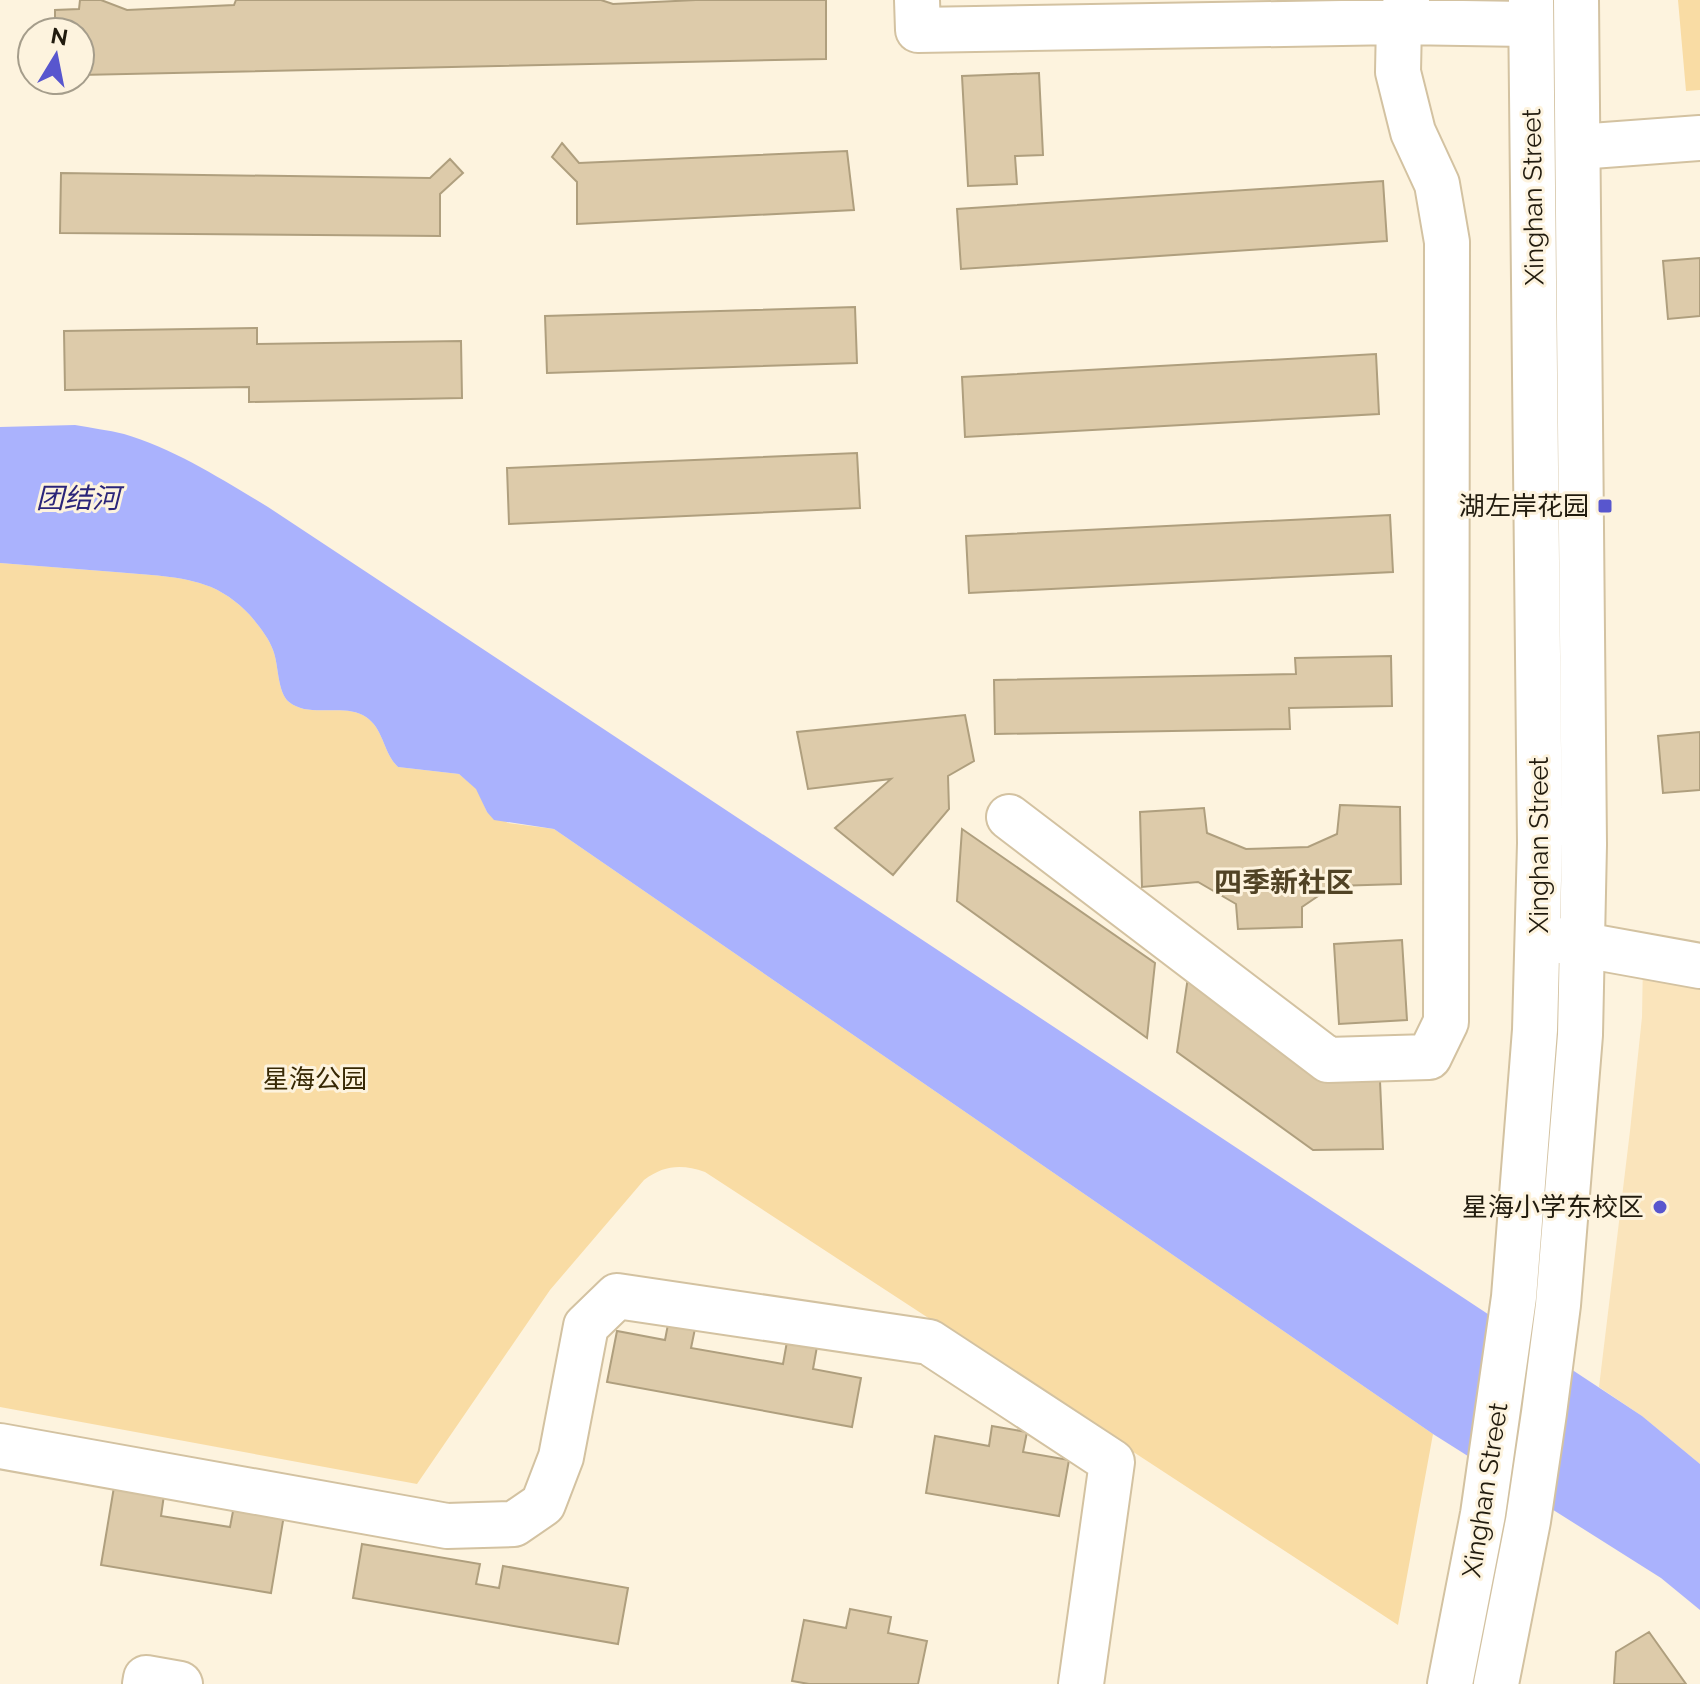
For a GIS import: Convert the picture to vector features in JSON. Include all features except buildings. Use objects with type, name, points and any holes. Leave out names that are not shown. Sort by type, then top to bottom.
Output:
[{"type":"main road","points":[[917,0],[918,30],[1403,11],[1531,12]]},
{"type":"main road","name":"Xinghan Street","points":[[1496,1684],[1528,1521],[1558,1305],[1572,1158],[1584,944],[1576,0]]},
{"type":"main road","points":[[1009,817],[1328,1060],[1429,1057],[1446,1022],[1447,242],[1437,184],[1413,132],[1398,72],[1403,11]]},
{"type":"main road","name":"Xinghan Street","points":[[1450,1684],[1483,1514],[1514,1297],[1534,1045],[1539,937],[1531,12]]},
{"type":"main road","points":[[1578,147],[1700,138]]},
{"type":"main road","points":[[1539,937],[1700,966]]},
{"type":"main road","points":[[0,1446],[447,1526],[514,1524],[543,1504],[561,1457],[586,1326],[617,1296],[929,1342],[1112,1462],[1081,1684]]},
{"type":"main road","points":[[145,1684],[146,1678],[180,1684]]},
{"type":"shaded area","name":"星海小学东校区","points":[[1643,959],[1700,970],[1700,1464],[1642,1416],[1599,1387],[1642,1017]]},
{"type":"green space","points":[[1678,0],[1700,0],[1700,90],[1686,91]]},
{"type":"green space","name":"星海公园","points":[[0,563],[164,576],[200,583],[223,593],[245,610],[267,638],[275,656],[282,692],[289,702],[307,709],[348,711],[366,717],[376,728],[398,767],[459,774],[477,789],[487,812],[508,823],[554,829],[1433,1434],[1398,1625],[705,1172],[689,1168],[673,1167],[644,1180],[550,1290],[417,1484],[0,1407]]},
{"type":"water","name":"团结河","points":[[75,425],[124,434],[162,448],[268,507],[1642,1416],[1700,1464],[1700,1610],[1661,1578],[1433,1434],[554,829],[494,820],[476,789],[459,774],[398,767],[376,728],[366,717],[348,711],[307,709],[289,702],[282,692],[275,656],[267,638],[245,610],[223,593],[200,583],[164,576],[0,563],[0,427]]},
{"type":"place","name":"湖左岸花园","points":[[1605,506]]},
{"type":"place","name":"星海小学东校区","points":[[1660,1207]]},
{"type":"district","name":"四季新社区","points":[[1284,882]]}]
